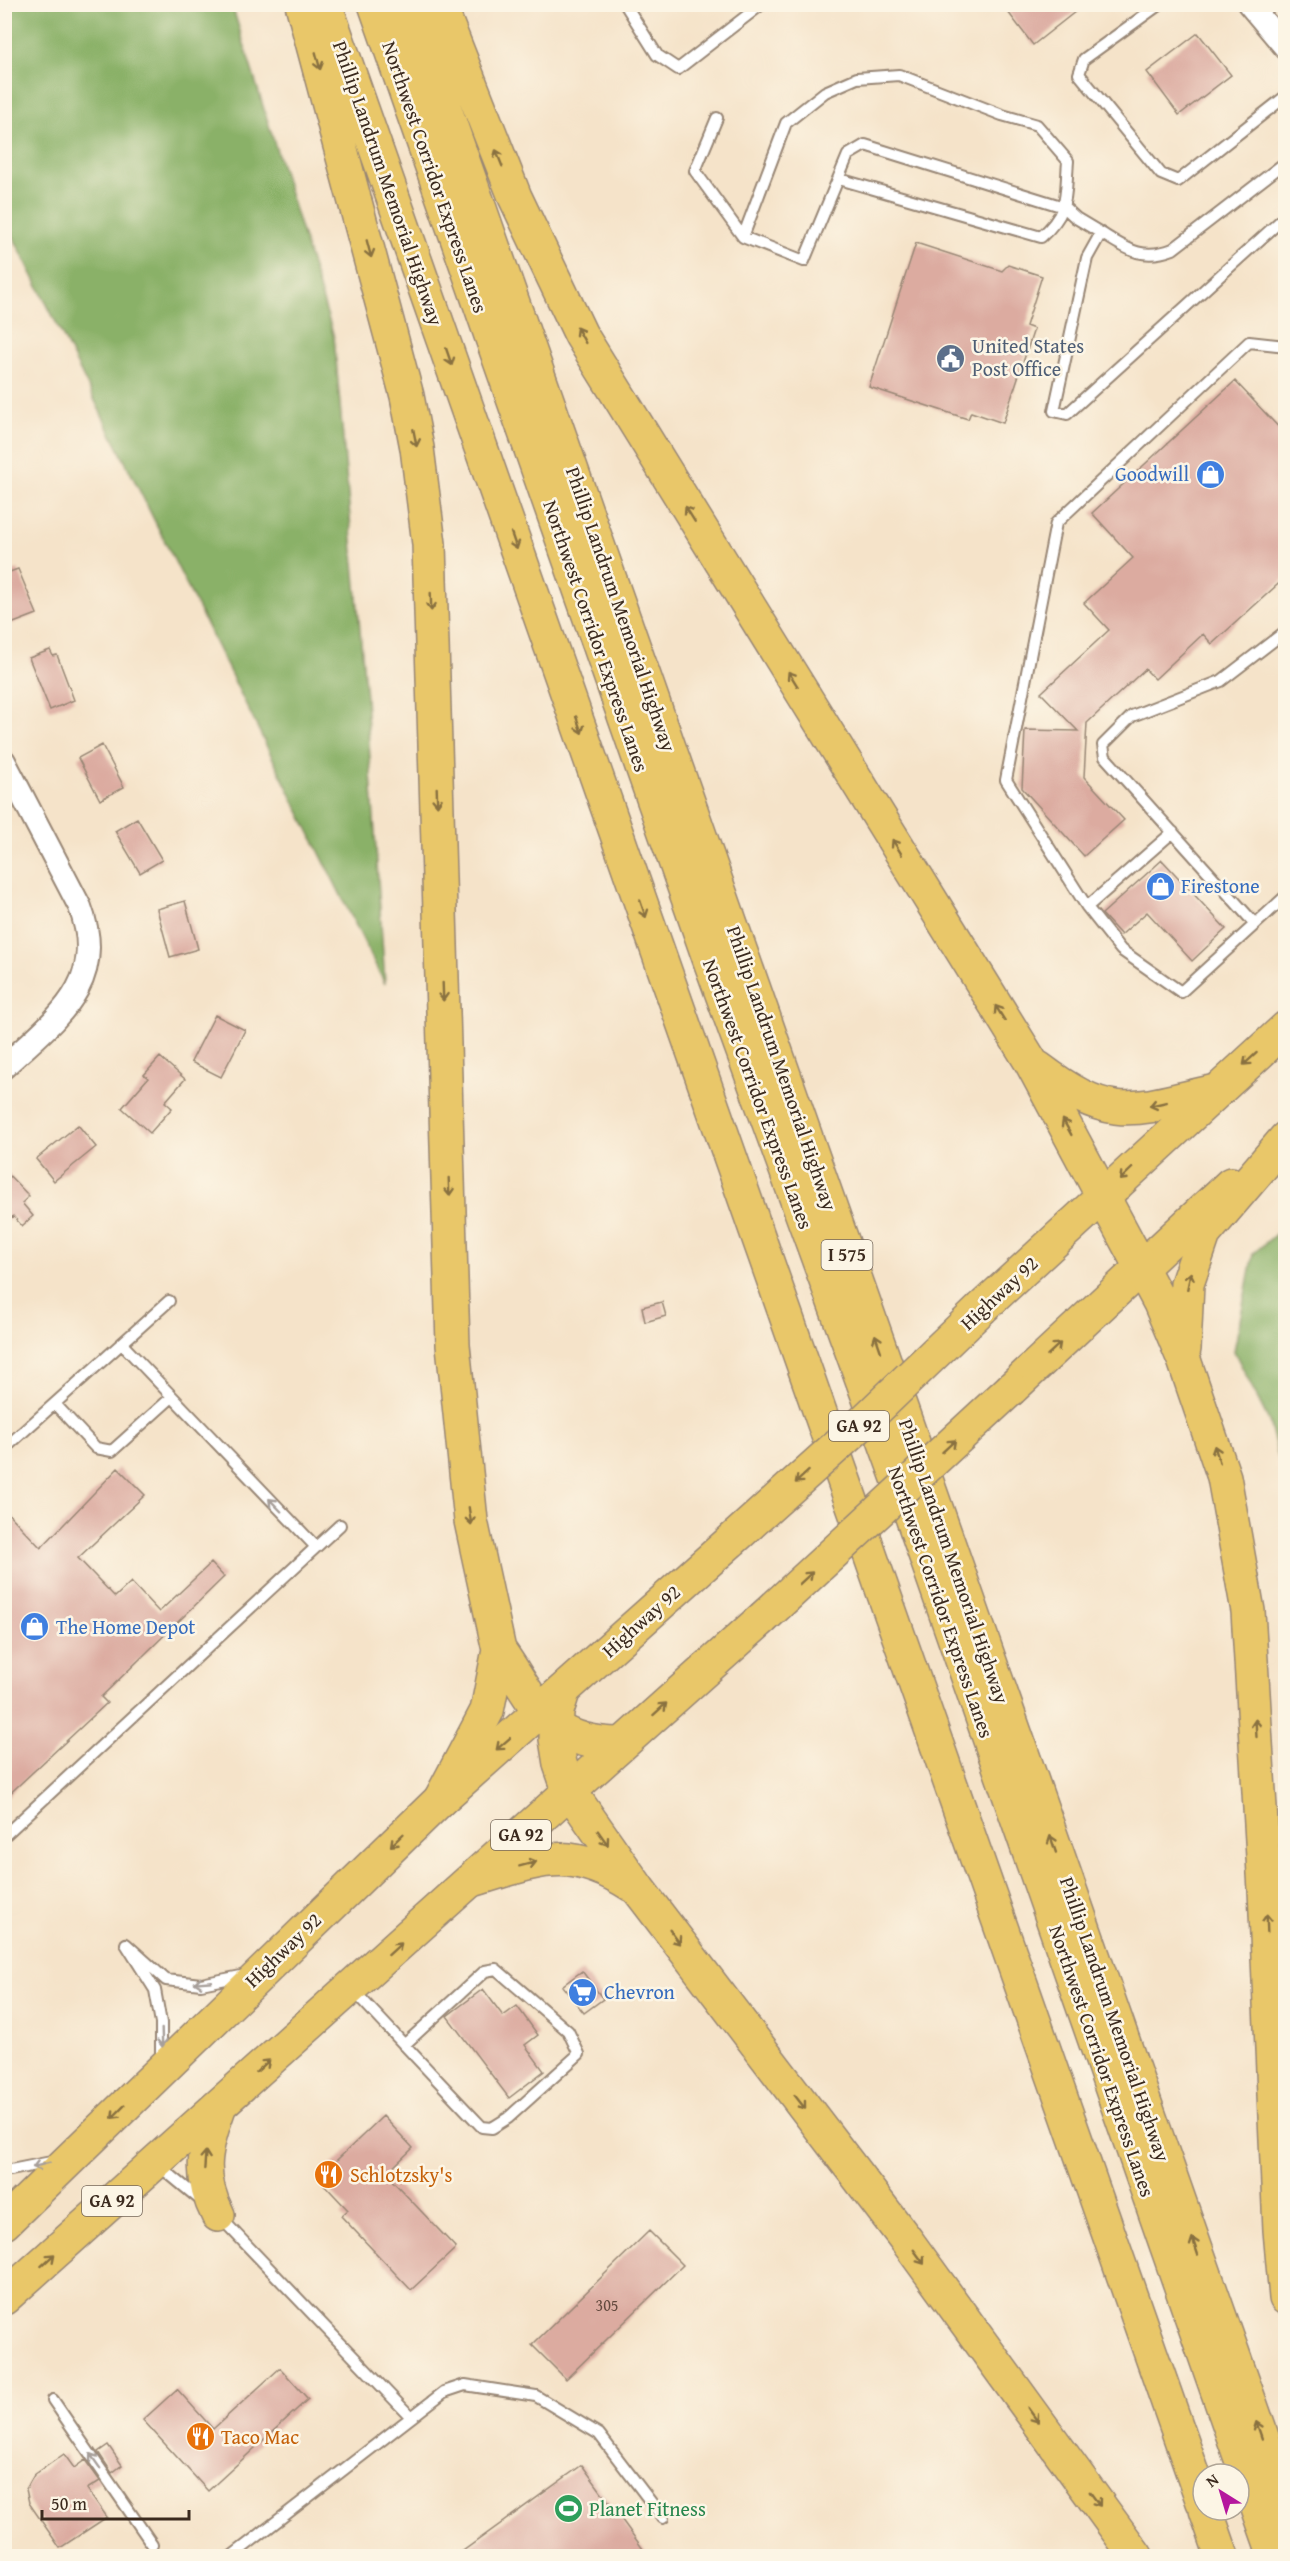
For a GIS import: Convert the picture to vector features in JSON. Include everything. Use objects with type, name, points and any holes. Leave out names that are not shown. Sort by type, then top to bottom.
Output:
[{"type":"main road","points":[[302,4],[395,347],[415,437],[425,499],[433,640],[455,1378],[471,1521],[499,1650],[487,1711],[440,1800]]},
{"type":"main road","name":"Phillip Landrum Memorial Highway","points":[[325,4],[1191,2468]]},
{"type":"main road","name":"Northwest Corridor Express Lanes","points":[[375,4],[713,969],[911,1514],[1275,2556]]},
{"type":"main road","name":"Phillip Landrum Memorial Highway","points":[[408,4],[1286,2505]]},
{"type":"main road","points":[[439,4],[515,197],[581,335],[1031,1062],[1084,1158],[1101,1198],[1160,1303],[1184,1360],[1224,1477],[1248,1611],[1265,1890],[1280,2230],[1286,2298]]},
{"type":"main road","name":"Highway 92","points":[[4,2223],[261,1971],[440,1800],[553,1710],[732,1540],[860,1426],[982,1308],[1286,1028]]},
{"type":"main road","points":[[1031,1062],[1071,1092],[1108,1107],[1143,1108],[1215,1091]]},
{"type":"main road","points":[[1184,1360],[1187,1284],[1204,1234],[1286,1136]]},
{"type":"main road","name":"GA 92","points":[[4,2298],[763,1618],[1286,1136]]},
{"type":"main road","points":[[499,1650],[553,1710],[574,1738],[595,1744],[621,1744]]},
{"type":"main road","points":[[553,1710],[560,1764],[569,1790],[639,1890],[907,2241],[1137,2556]]},
{"type":"main road","points":[[472,1880],[529,1863],[571,1858],[608,1870],[639,1890]]},
{"type":"main road","points":[[218,2215],[209,2197],[205,2180],[205,2162],[209,2137],[220,2105]]},
{"type":"main road","points":[[1210,2522],[1222,2556]]},
{"type":"street","points":[[1250,4],[1286,48]]},
{"type":"street","points":[[4,761],[80,907],[89,930],[90,953],[85,975],[73,997],[4,1067]]},
{"type":"lane","points":[[625,4],[657,55],[678,69],[762,4]]},
{"type":"lane","points":[[1160,4],[1084,58],[1079,74],[1161,174],[1178,181],[1286,96]]},
{"type":"lane","points":[[743,237],[786,123],[825,92],[857,78],[899,75],[1002,115],[1037,125],[1068,161],[1064,207],[1058,221],[1041,237],[838,179]]},
{"type":"lane","points":[[717,118],[695,171],[743,237],[804,261],[848,155],[865,145],[1064,207],[1076,218],[1128,250],[1157,255],[1173,249],[1286,162]]},
{"type":"lane","points":[[1101,233],[1087,258],[1054,411],[1061,414],[1067,414],[1286,216]]},
{"type":"lane","points":[[1286,346],[1250,342],[1056,523],[1006,780],[1087,907],[1121,950],[1181,992],[1286,896]]},
{"type":"lane","points":[[1256,924],[1105,757],[1103,745],[1132,717],[1221,681],[1286,631]]},
{"type":"lane","points":[[1087,907],[1173,832]]},
{"type":"lane","points":[[4,1449],[169,1301]]},
{"type":"lane","points":[[122,1344],[315,1547]]},
{"type":"lane","points":[[55,1404],[96,1448],[112,1451],[172,1397]]},
{"type":"lane","points":[[4,1836],[340,1525]]},
{"type":"lane","points":[[160,2072],[162,2034],[155,1990],[126,1944],[166,1980],[201,1984],[261,1971]]},
{"type":"lane","points":[[351,1988],[482,2127],[492,2128],[508,2118],[579,2054],[568,2031],[496,1969],[485,1971],[404,2044]]},
{"type":"lane","points":[[4,2169],[40,2166],[77,2153]]},
{"type":"lane","points":[[155,2162],[218,2215],[411,2417]]},
{"type":"lane","points":[[232,2556],[444,2392],[465,2385],[536,2396],[600,2434],[663,2518]]},
{"type":"lane","points":[[53,2400],[152,2544]]},
{"type":"green space","points":[[5,4],[232,5],[334,337],[366,698],[385,984],[5,220]]},
{"type":"green space","points":[[1285,1226],[1285,1482],[1269,1421],[1234,1351],[1253,1254]]},
{"type":"building","points":[[1002,4],[1085,4],[1033,45]]},
{"type":"building","points":[[1198,33],[1231,75],[1179,115],[1147,72]]},
{"type":"building","name":"United States Post Office","points":[[916,243],[1002,271],[1008,265],[1042,276],[1026,326],[1034,329],[1003,423],[971,412],[968,419],[869,387]]},
{"type":"building","name":"Goodwill","points":[[1235,381],[1286,435],[1286,577],[1212,644],[1203,634],[1155,679],[1145,669],[1087,723],[1084,777],[1124,820],[1084,856],[1022,788],[1025,730],[1078,731],[1041,693],[1109,630],[1084,603],[1133,558],[1092,513]]},
{"type":"building","points":[[18,569],[37,614],[11,624],[4,608],[4,574]]},
{"type":"building","points":[[50,650],[53,656],[57,655],[74,700],[50,710],[29,658]]},
{"type":"building","points":[[102,745],[124,787],[100,800],[78,758]]},
{"type":"building","points":[[137,818],[162,860],[140,873],[115,831]]},
{"type":"building","name":"Firestone","points":[[1162,860],[1226,929],[1192,961],[1147,912],[1121,935],[1102,914]]},
{"type":"building","points":[[185,901],[198,949],[170,957],[157,909]]},
{"type":"building","points":[[215,1015],[245,1030],[221,1077],[191,1062]]},
{"type":"building","points":[[160,1057],[185,1079],[165,1102],[172,1108],[150,1133],[122,1108],[148,1078],[144,1075]]},
{"type":"building","points":[[78,1125],[96,1147],[54,1181],[36,1159]]},
{"type":"building","points":[[4,1170],[29,1196],[22,1203],[33,1216],[22,1226],[13,1216],[4,1224]]},
{"type":"building","points":[[662,1302],[666,1316],[645,1322],[642,1307]]},
{"type":"building","points":[[118,1468],[145,1495],[78,1558],[115,1597],[131,1582],[159,1612],[211,1563],[224,1577],[101,1697],[107,1703],[4,1799],[4,1509],[41,1548]]},
{"type":"building","points":[[582,1971],[603,1999],[584,2013],[562,1986]]},
{"type":"building","points":[[483,1989],[503,2016],[517,2006],[538,2035],[525,2045],[544,2071],[509,2098],[447,2016]]},
{"type":"building","points":[[383,2116],[413,2148],[386,2174],[456,2248],[411,2290],[341,2216],[348,2210],[318,2178]]},
{"type":"building","points":[[649,2231],[683,2265],[566,2379],[532,2345]]},
{"type":"building","points":[[280,2368],[308,2399],[208,2491],[143,2420],[177,2389],[213,2429]]},
{"type":"building","points":[[108,2445],[122,2465],[112,2473],[98,2452]]},
{"type":"building","points":[[64,2454],[74,2468],[85,2460],[100,2481],[87,2489],[107,2517],[60,2548],[29,2503],[26,2489],[34,2475]]},
{"type":"building","name":"Planet Fitness","points":[[582,2465],[648,2556],[456,2556]]},
{"type":"place","name":"United States Post Office","points":[[951,358]]},
{"type":"place","name":"Goodwill","points":[[1210,474]]},
{"type":"place","name":"Firestone","points":[[1160,886]]},
{"type":"place","name":"The Home Depot","points":[[35,1627]]},
{"type":"place","name":"Chevron","points":[[583,1992]]},
{"type":"place","name":"Schlotzsky's","points":[[329,2175]]},
{"type":"place","name":"Taco Mac","points":[[200,2437]]},
{"type":"place","name":"Planet Fitness","points":[[568,2509]]}]
